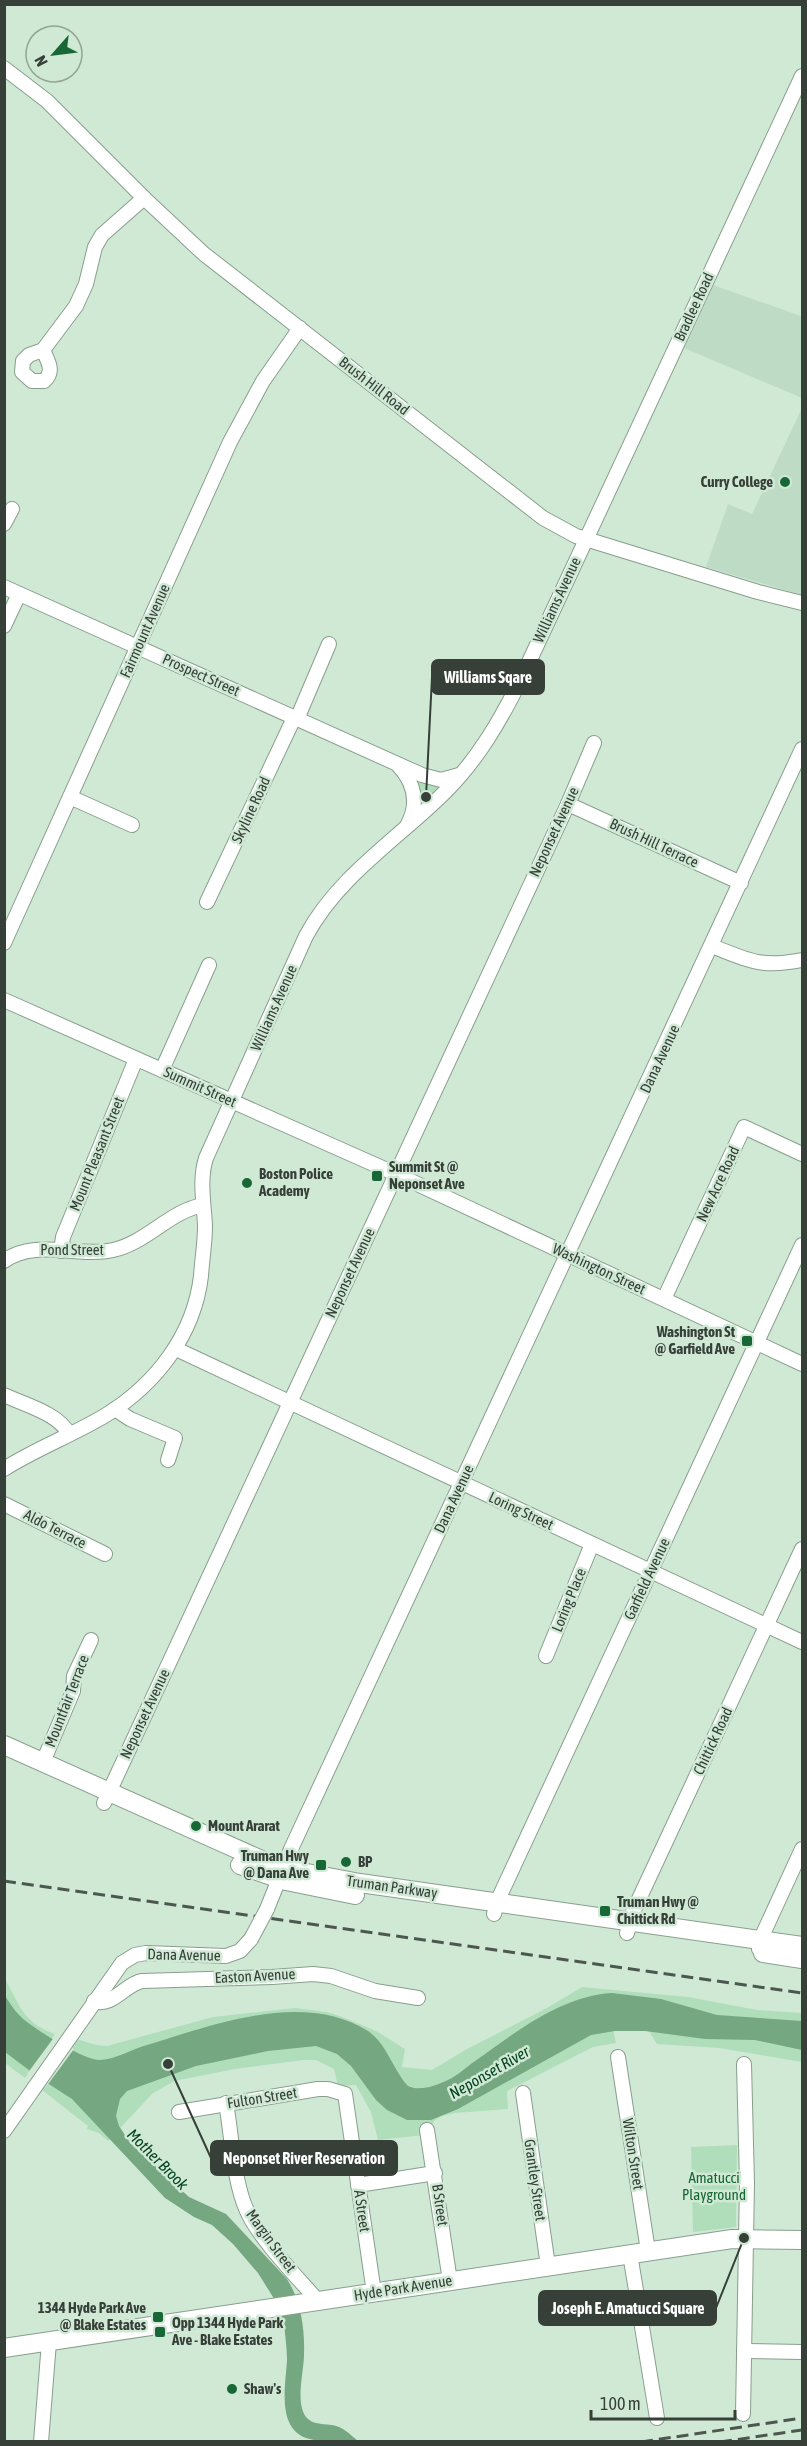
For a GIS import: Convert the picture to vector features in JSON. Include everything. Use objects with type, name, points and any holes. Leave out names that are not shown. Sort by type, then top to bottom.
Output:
[{"type":"main road","name":"Truman Parkway","points":[[4,1745],[43,1762],[199,1847],[280,1873],[360,1883],[495,1908],[760,1946],[802,1946]]},
{"type":"main road","name":"Truman Parkway","points":[[4,1759],[106,1797]]},
{"type":"main road","name":"Truman Parkway","points":[[760,1946],[802,1959]]},
{"type":"main road","name":"Hyde Park Avenue","points":[[4,2348],[648,2251],[745,2238],[802,2240]]},
{"type":"street","name":"Brush Hill Road","points":[[4,68],[47,101],[204,254],[535,513],[566,532],[586,539],[758,592],[802,603]]},
{"type":"street","name":"Bradlee Road","points":[[586,539],[802,75]]},
{"type":"street","points":[[43,350],[79,300],[86,284],[93,251],[100,239],[144,198]]},
{"type":"street","name":"Fairmount Avenue","points":[[4,942],[233,435],[267,376],[300,328]]},
{"type":"street","points":[[4,524],[12,509]]},
{"type":"street","name":"Williams Avenue","points":[[4,1468],[115,1409],[152,1376],[176,1349],[191,1318],[199,1290],[205,1236],[204,1164],[208,1149],[315,921],[344,884],[462,774],[484,746],[506,709],[586,539]]},
{"type":"street","name":"Prospect Street","points":[[4,587],[396,764],[435,779],[446,779],[462,774]]},
{"type":"street","points":[[4,626],[19,594]]},
{"type":"street","name":"Skyline Road","points":[[207,902],[296,718],[329,644]]},
{"type":"street","name":"Neponset Avenue","points":[[106,1797],[568,804],[594,743]]},
{"type":"street","name":"Dana Avenue","points":[[6,2127],[118,1966],[135,1955],[152,1953],[226,1956],[240,1951],[251,1939],[267,1909],[280,1873],[569,1255],[802,749]]},
{"type":"street","points":[[396,764],[408,779],[414,798],[414,811],[406,828]]},
{"type":"street","points":[[70,797],[132,825]]},
{"type":"street","name":"Brush Hill Terrace","points":[[568,804],[741,883]]},
{"type":"street","points":[[712,946],[758,963],[774,964],[802,960]]},
{"type":"street","points":[[162,1070],[209,965]]},
{"type":"street","name":"Summit Street","points":[[4,1000],[396,1174]]},
{"type":"street","name":"Mount Pleasant Street","points":[[61,1251],[63,1237],[136,1059]]},
{"type":"street","name":"New Acre Road","points":[[664,1299],[744,1127],[802,1154]]},
{"type":"street","name":"Washington Street","points":[[396,1174],[802,1364]]},
{"type":"street","name":"Pond Street","points":[[4,1261],[25,1251],[116,1250],[144,1237],[190,1209],[204,1205]]},
{"type":"street","name":"Garfield Avenue","points":[[495,1908],[802,1245]]},
{"type":"street","name":"Loring Street","points":[[176,1349],[802,1642]]},
{"type":"street","points":[[4,1395],[56,1419],[64,1424],[69,1434]]},
{"type":"street","points":[[115,1409],[130,1419],[175,1438],[168,1460]]},
{"type":"street","name":"Aldo Terrace","points":[[4,1504],[105,1554]]},
{"type":"street","name":"Loring Place","points":[[546,1656],[592,1544]]},
{"type":"street","name":"Chittick Road","points":[[628,1927],[802,1550]]},
{"type":"street","name":"Mountfair Terrace","points":[[43,1762],[73,1691],[74,1676],[91,1640]]},
{"type":"street","points":[[760,1946],[802,1850]]},
{"type":"street","name":"Easton Avenue","points":[[94,2001],[100,2003],[108,2001],[134,1983],[142,1981],[313,1974],[331,1976],[375,1991],[418,1998]]},
{"type":"street","name":"Wilton Street","points":[[618,2057],[648,2251]]},
{"type":"street","points":[[743,2414],[747,2183],[744,2064]]},
{"type":"street","name":"Fulton Street","points":[[179,2112],[318,2089],[328,2089],[345,2094]]},
{"type":"street","name":"A Street","points":[[345,2094],[374,2293]]},
{"type":"street","name":"Grantley Street","points":[[523,2094],[548,2266]]},
{"type":"street","name":"Margin Street","points":[[226,2103],[240,2191],[247,2212],[311,2302]]},
{"type":"street","name":"B Street","points":[[427,2130],[450,2281]]},
{"type":"street","points":[[358,2185],[435,2173]]},
{"type":"street","points":[[630,2254],[657,2418]]},
{"type":"street","points":[[41,2442],[49,2342]]},
{"type":"street","points":[[744,2351],[802,2352]]},
{"type":"shaded area","points":[[713,285],[801,316],[802,314],[802,398],[684,348]]},
{"type":"shaded area","name":"Curry College","points":[[802,408],[802,595],[706,567],[728,504],[752,514]]},
{"type":"green space","points":[[416,779],[442,785],[420,808],[421,793]]},
{"type":"green space","points":[[4,1977],[23,2012],[35,2024],[55,2034],[25,2078],[5,2063]]},
{"type":"green space","points":[[582,1987],[688,1997],[757,2010],[802,2013],[802,2062],[719,2048],[657,2044],[647,2028],[612,2025],[616,2043],[593,2047],[507,2091],[508,2109],[442,2116],[435,2120],[425,2135],[378,2140],[371,2112],[356,2085],[338,2086],[334,2069],[316,2060],[235,2069],[174,2081],[152,2094],[108,2141],[99,2133],[87,2129],[88,2126],[42,2090],[77,2039],[107,2046],[213,2017],[295,2008],[327,2012],[378,2032],[405,2049],[402,2067],[432,2070]]},
{"type":"green space","name":"Amatucci Playground","points":[[737,2145],[736,2227],[693,2232],[691,2147]]},
{"type":"water","name":"Neponset River","points":[[612,1993],[661,1999],[717,2015],[802,2021],[802,2050],[755,2040],[705,2039],[645,2031],[615,2031],[591,2035],[458,2109],[431,2120],[407,2120],[387,2110],[376,2100],[351,2066],[337,2054],[316,2046],[268,2051],[196,2066],[127,2091],[120,2099],[116,2116],[119,2126],[131,2144],[189,2197],[226,2214],[287,2279],[296,2296],[303,2325],[301,2406],[304,2413],[311,2421],[342,2428],[358,2441],[312,2440],[297,2432],[290,2424],[285,2404],[287,2360],[284,2323],[279,2322],[273,2297],[258,2273],[233,2244],[212,2225],[194,2217],[165,2198],[72,2099],[5,2052],[4,1994],[18,2014],[35,2028],[82,2055],[99,2060],[229,2021],[287,2012],[315,2013],[343,2019],[368,2031],[375,2036],[408,2086],[423,2088],[452,2078],[524,2027],[558,2008],[593,1996]]},
{"type":"pier","points":[[55,2036],[74,2049],[46,2087],[27,2074]]},
{"type":"railway","points":[[4,1881],[802,1993]]},
{"type":"railway","points":[[641,2442],[802,2418]]},
{"type":"railway","points":[[720,2442],[802,2430]]},
{"type":"place","name":"Curry College","points":[[785,482]]},
{"type":"place","name":"Williams Sqare","points":[[426,797]]},
{"type":"place","name":"Summit St @ Neponset Ave","points":[[377,1176]]},
{"type":"place","name":"Boston Police Academy","points":[[247,1183]]},
{"type":"place","name":"Washington St @ Garfield Ave","points":[[747,1341]]},
{"type":"place","name":"Mount Ararat","points":[[196,1826]]},
{"type":"place","name":"BP","points":[[346,1862]]},
{"type":"place","name":"Truman Hwy @ Dana Ave","points":[[321,1865]]},
{"type":"place","name":"Truman Hwy @ Chittick Rd","points":[[605,1911]]},
{"type":"place","name":"Neponset River Reservation","points":[[168,2064]]},
{"type":"place","name":"Joseph E. Amatucci Square","points":[[744,2238]]},
{"type":"place","name":"1344 Hyde Park Ave @ Blake Estates","points":[[158,2317]]},
{"type":"place","name":"Opp 1344 Hyde Park Ave - Blake Estates","points":[[160,2332]]},
{"type":"place","name":"Shaw's","points":[[232,2389]]},
{"type":"water label","name":"Mother Brook","points":[[158,2159]]}]
